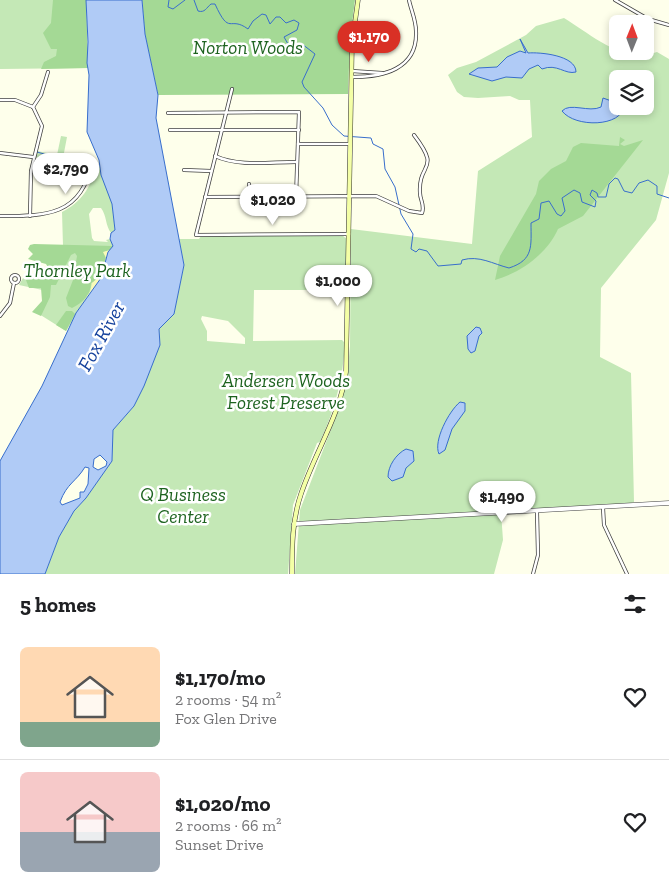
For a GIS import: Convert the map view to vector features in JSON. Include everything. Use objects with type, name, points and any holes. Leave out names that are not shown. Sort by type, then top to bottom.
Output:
[{"type":"main road","points":[[292,574],[294,524],[298,504],[309,470],[336,412],[344,387],[347,347],[352,71],[354,26],[358,0]]},
{"type":"street","points":[[352,77],[375,77],[404,64],[414,47],[416,28],[409,0]]},
{"type":"street","points":[[615,0],[648,19],[669,25]]},
{"type":"street","points":[[352,71],[383,74]]},
{"type":"street","points":[[34,107],[41,95],[48,72]]},
{"type":"street","points":[[232,89],[196,234],[349,234]]},
{"type":"street","points":[[0,100],[15,100],[34,107],[42,126],[33,158],[30,216]]},
{"type":"street","points":[[168,113],[299,112],[299,155],[296,162],[296,197]]},
{"type":"street","points":[[170,130],[299,130]]},
{"type":"street","points":[[205,197],[376,196],[410,211],[422,212],[420,188],[428,167],[429,156],[414,135]]},
{"type":"street","points":[[298,144],[350,142]]},
{"type":"street","points":[[0,153],[33,158]]},
{"type":"street","points":[[215,156],[226,160],[248,163],[296,162]]},
{"type":"street","points":[[0,216],[44,215],[60,210],[72,202],[86,183],[92,162]]},
{"type":"street","points":[[184,170],[211,171]]},
{"type":"street","points":[[249,184],[249,198]]},
{"type":"street","points":[[0,316],[10,303],[14,283]]},
{"type":"street","points":[[294,524],[537,512],[669,503]]},
{"type":"street","points":[[603,508],[604,525],[627,574]]},
{"type":"street","points":[[533,574],[538,555],[537,512]]},
{"type":"green space","points":[[0,0],[86,0],[88,68],[0,69]]},
{"type":"green space","points":[[53,0],[86,0],[88,68],[41,69],[44,62],[56,56],[57,49],[51,49],[43,33],[51,23]]},
{"type":"green space","name":"Norton Woods","points":[[142,0],[355,0],[350,40],[348,94],[158,95],[145,34]]},
{"type":"green space","points":[[564,18],[609,46],[609,60],[654,60],[654,53],[657,52],[669,59],[669,173],[656,220],[601,288],[600,357],[631,373],[634,502],[628,504],[501,512],[503,540],[494,574],[295,574],[300,510],[335,419],[347,379],[350,346],[351,229],[472,244],[478,171],[532,137],[530,100],[519,100],[510,96],[464,97],[457,92],[448,75],[457,68],[476,62],[526,35],[536,26]]},
{"type":"green space","points":[[61,136],[67,137],[63,158],[88,166],[87,171],[35,157],[37,151],[57,155]]},
{"type":"green space","points":[[620,137],[625,140],[620,144],[624,146],[643,140],[583,216],[558,229],[547,247],[532,261],[514,273],[495,280],[500,256],[536,194],[539,181],[551,169],[566,161],[573,147],[581,143],[619,146]]},
{"type":"green space","name":"Thornley Park","points":[[94,166],[101,166],[112,204],[115,230],[111,233],[101,208],[93,208],[89,214],[92,238],[94,241],[108,242],[106,240],[110,239],[113,246],[105,268],[66,331],[39,314],[47,291],[19,285],[23,278],[52,279],[63,246],[62,212],[80,199],[91,181]]},
{"type":"green space","points":[[201,236],[343,236],[347,239],[346,290],[254,290],[253,341],[342,340],[345,343],[340,381],[334,406],[320,442],[317,443],[293,505],[288,574],[45,574],[59,537],[74,511],[86,498],[112,461],[113,430],[134,406],[160,345],[159,329],[174,314],[184,265],[179,239],[199,239]],"holes":[[[202,316],[228,321],[245,338],[245,344],[207,341],[207,331],[201,319]]]},
{"type":"green space","name":"Thornley Park","points":[[30,245],[113,246],[110,250],[104,252],[106,257],[101,272],[98,279],[91,283],[88,295],[72,308],[68,306],[66,298],[73,280],[77,256],[75,253],[71,255],[56,285],[51,285],[50,297],[41,316],[32,312],[42,301],[41,288],[29,288],[26,280],[36,277],[51,279],[52,274],[46,264],[28,259],[33,254],[28,249]]},
{"type":"green space","points":[[66,311],[72,311],[75,314],[66,331],[56,325]]},
{"type":"sand","points":[[110,250],[101,278],[75,314],[90,292],[92,283],[100,276],[106,258],[103,252]]},
{"type":"water","name":"Fox River","points":[[86,0],[142,0],[145,34],[158,95],[156,118],[184,265],[174,314],[159,329],[160,345],[144,386],[134,406],[113,430],[112,461],[86,498],[74,511],[59,537],[45,574],[0,574],[0,461],[42,386],[76,313],[101,278],[108,252],[113,246],[110,239],[111,233],[115,230],[112,204],[101,175],[99,160],[87,132],[88,42]],"holes":[[[100,455],[107,462],[106,466],[98,470],[93,467],[94,459]],[[85,467],[89,468],[88,484],[84,492],[80,492],[80,498],[62,505],[60,502],[66,491]]]},
{"type":"water","points":[[520,39],[528,53],[548,54],[564,58],[574,66],[576,72],[568,72],[552,67],[542,69],[538,65],[529,69],[522,78],[506,77],[492,81],[469,74],[478,68],[497,67],[507,57],[520,51],[526,53]]},
{"type":"water","points":[[603,98],[609,100],[609,115],[619,115],[607,121],[597,123],[568,117],[562,111],[570,107],[596,109],[601,107]]},
{"type":"water","points":[[476,327],[480,328],[482,333],[479,336],[475,351],[471,353],[468,349],[467,336]]},
{"type":"water","points":[[460,402],[465,403],[465,411],[452,429],[445,450],[439,454],[438,442],[443,426],[451,412]]},
{"type":"water","points":[[406,449],[413,451],[414,461],[406,468],[403,477],[392,481],[388,477],[391,465],[399,454]]},
{"type":"waterway","points":[[169,0],[168,7],[173,9],[185,0]]},
{"type":"waterway","points":[[194,0],[198,11],[204,11],[211,4],[215,4],[227,23],[242,25],[248,29],[253,21],[262,14],[266,15],[270,24],[276,17],[280,17],[286,23],[294,20],[299,23],[297,30],[284,37],[288,44],[302,44],[315,54],[302,82],[304,87],[323,108],[332,125],[344,136],[371,138],[373,144],[383,149],[385,169],[395,187],[401,214],[413,234],[411,249],[416,252],[419,249],[427,251],[438,266],[461,264],[462,260],[468,259],[486,261],[509,268],[517,265],[523,261],[529,251],[531,245],[531,223],[539,219],[541,203],[549,201],[557,214],[561,216],[565,211],[562,198],[574,190],[580,193],[582,202],[595,207],[596,201],[590,195],[592,190],[597,193],[598,197],[606,197],[609,184],[615,178],[618,179],[624,191],[632,193],[639,183],[648,180],[657,186],[657,194],[669,198]]},
{"type":"waterway","points":[[37,152],[87,166]]},
{"type":"park label","name":"Andersen Woods Forest Preserve","points":[[286,391]]},
{"type":"park label","name":"Q Business Center","points":[[183,505]]}]
